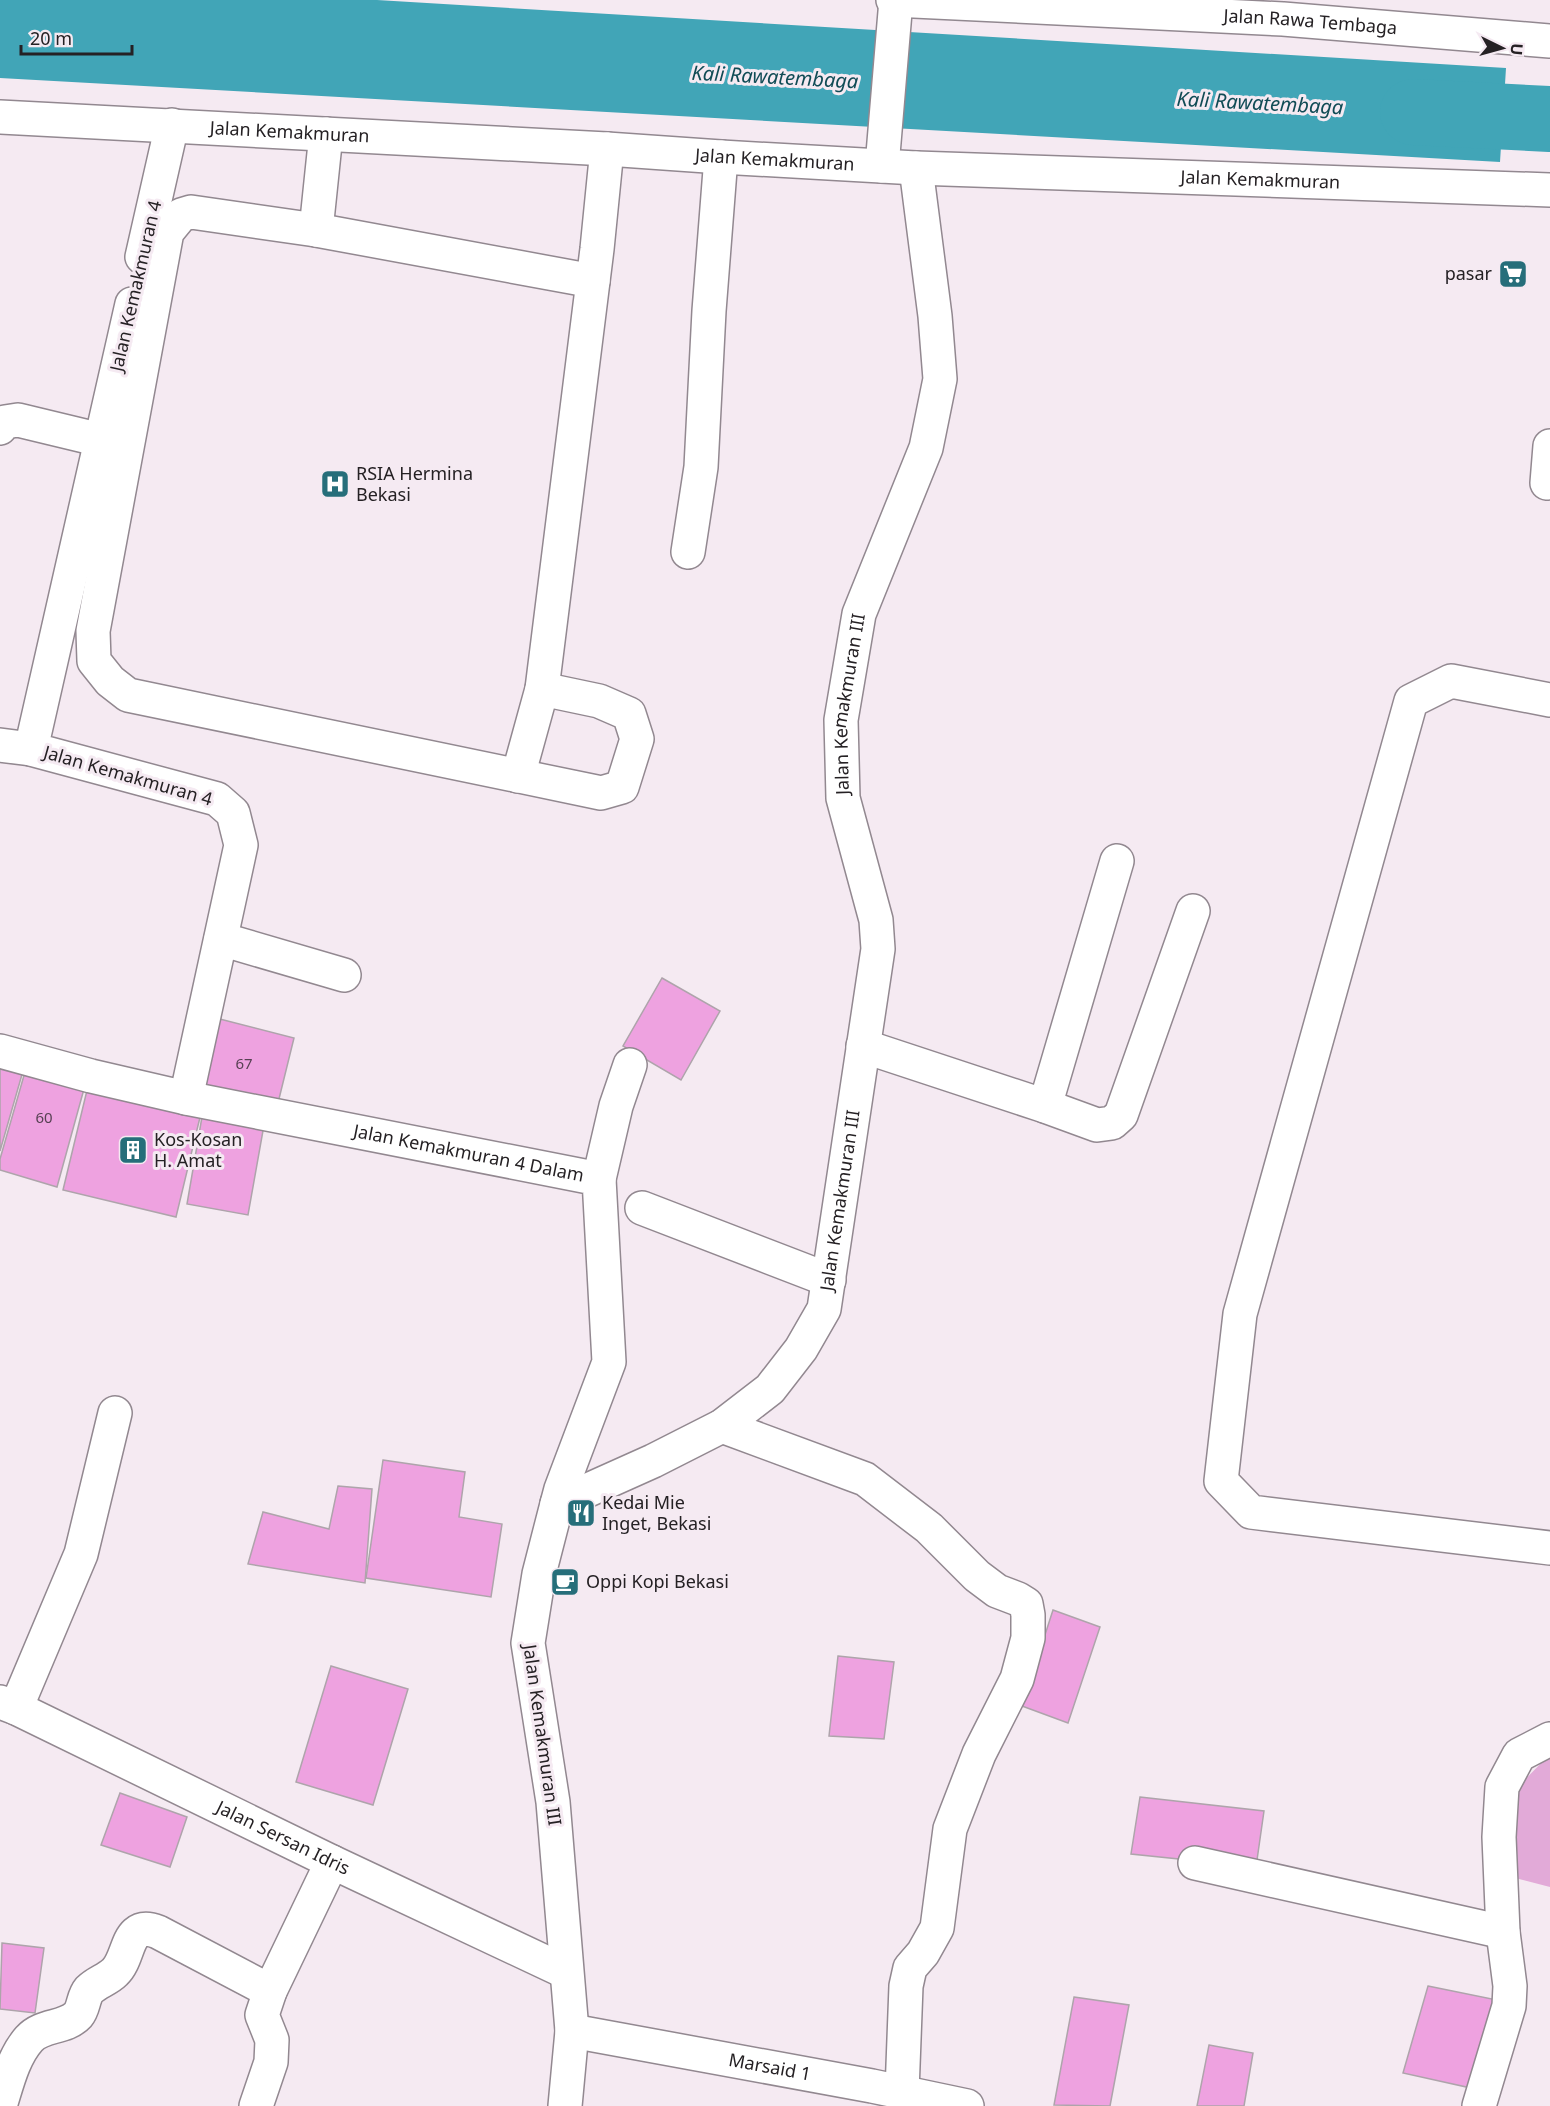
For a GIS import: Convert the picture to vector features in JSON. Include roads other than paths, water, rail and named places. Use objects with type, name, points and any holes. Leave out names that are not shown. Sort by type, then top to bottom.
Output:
[{"type":"street","name":"Jalan Rawa Tembaga","points":[[894,9],[978,3],[1285,9],[1550,41]]},
{"type":"street","points":[[883,156],[894,9]]},
{"type":"street","name":"Jalan Kemakmuran","points":[[0,117],[607,149],[721,158],[883,156],[916,168],[1550,190]]},
{"type":"street","name":"Jalan Kemakmuran 4","points":[[172,125],[101,440],[16,747],[217,799],[233,813],[241,845],[186,1098]]},
{"type":"street","points":[[316,230],[326,134]]},
{"type":"street","points":[[518,776],[542,689],[593,281],[607,149]]},
{"type":"street","points":[[688,552],[701,467],[709,311],[721,158]]},
{"type":"street","name":"Jalan Kemakmuran III","points":[[565,2106],[572,2031],[553,1802],[528,1643],[538,1574],[557,1504],[653,1461],[722,1426],[770,1389],[801,1349],[824,1309],[878,949],[876,920],[843,798],[841,720],[860,614],[926,448],[940,379],[935,316],[916,168]]},
{"type":"street","points":[[542,689],[599,701],[628,714],[637,739],[622,787],[601,793],[128,695],[110,681],[94,661],[93,631],[167,232],[181,215],[190,212],[316,230],[593,281]]},
{"type":"street","points":[[0,428],[5,422],[18,420],[101,440]]},
{"type":"street","points":[[1547,483],[1550,446]]},
{"type":"street","points":[[1550,700],[1451,681],[1411,701],[1240,1314],[1221,1481],[1251,1512],[1550,1548]]},
{"type":"street","points":[[1045,1106],[1116,861]]},
{"type":"street","points":[[863,1046],[1097,1125],[1112,1124],[1121,1115],[1193,911]]},
{"type":"street","points":[[221,939],[344,975]]},
{"type":"street","points":[[0,1051],[91,1076],[186,1098]]},
{"type":"street","points":[[599,1179],[616,1106],[630,1065]]},
{"type":"street","name":"Jalan Kemakmuran 4 Dalam","points":[[186,1098],[599,1179],[609,1362],[557,1504]]},
{"type":"street","points":[[642,1208],[830,1280]]},
{"type":"street","points":[[8,1705],[81,1554],[115,1413]]},
{"type":"street","points":[[722,1426],[865,1479],[929,1528],[977,1576],[997,1591],[1026,1604],[1028,1638],[1017,1679],[979,1754],[950,1829],[937,1928],[923,1953],[910,1968],[882,2095]]},
{"type":"street","name":"Jalan Sersan Idris","points":[[8,1705],[566,1972]]},
{"type":"street","points":[[1479,2106],[1509,2006],[1510,1986],[1503,1932],[1499,1837],[1502,1786],[1519,1755],[1550,1739]]},
{"type":"street","points":[[256,2106],[271,2062],[272,2040],[262,2015],[270,1991],[332,1862]]},
{"type":"street","points":[[1195,1863],[1503,1932]]},
{"type":"street","points":[[0,2106],[21,2051],[30,2038],[40,2030],[64,2024],[78,2015],[87,1993],[121,1967],[132,1937],[142,1929],[158,1932],[270,1991]]},
{"type":"street","name":"Marsaid 1","points":[[572,2031],[882,2095],[967,2106]]},
{"type":"water","points":[[0,0],[377,0],[1506,68],[1500,162],[0,78]]},
{"type":"waterway","name":"Kali Rawatembaga","points":[[1413,112],[1550,119]]},
{"type":"place","name":"pasar","points":[[1513,274]]},
{"type":"place","name":"RSIA Hermina Bekasi","points":[[335,484]]},
{"type":"place","name":"Kos-Kosan H. Amat","points":[[133,1150]]},
{"type":"place","name":"Kedai Mie Inget, Bekasi","points":[[581,1513]]},
{"type":"place","name":"Oppi Kopi Bekasi","points":[[565,1582]]}]
